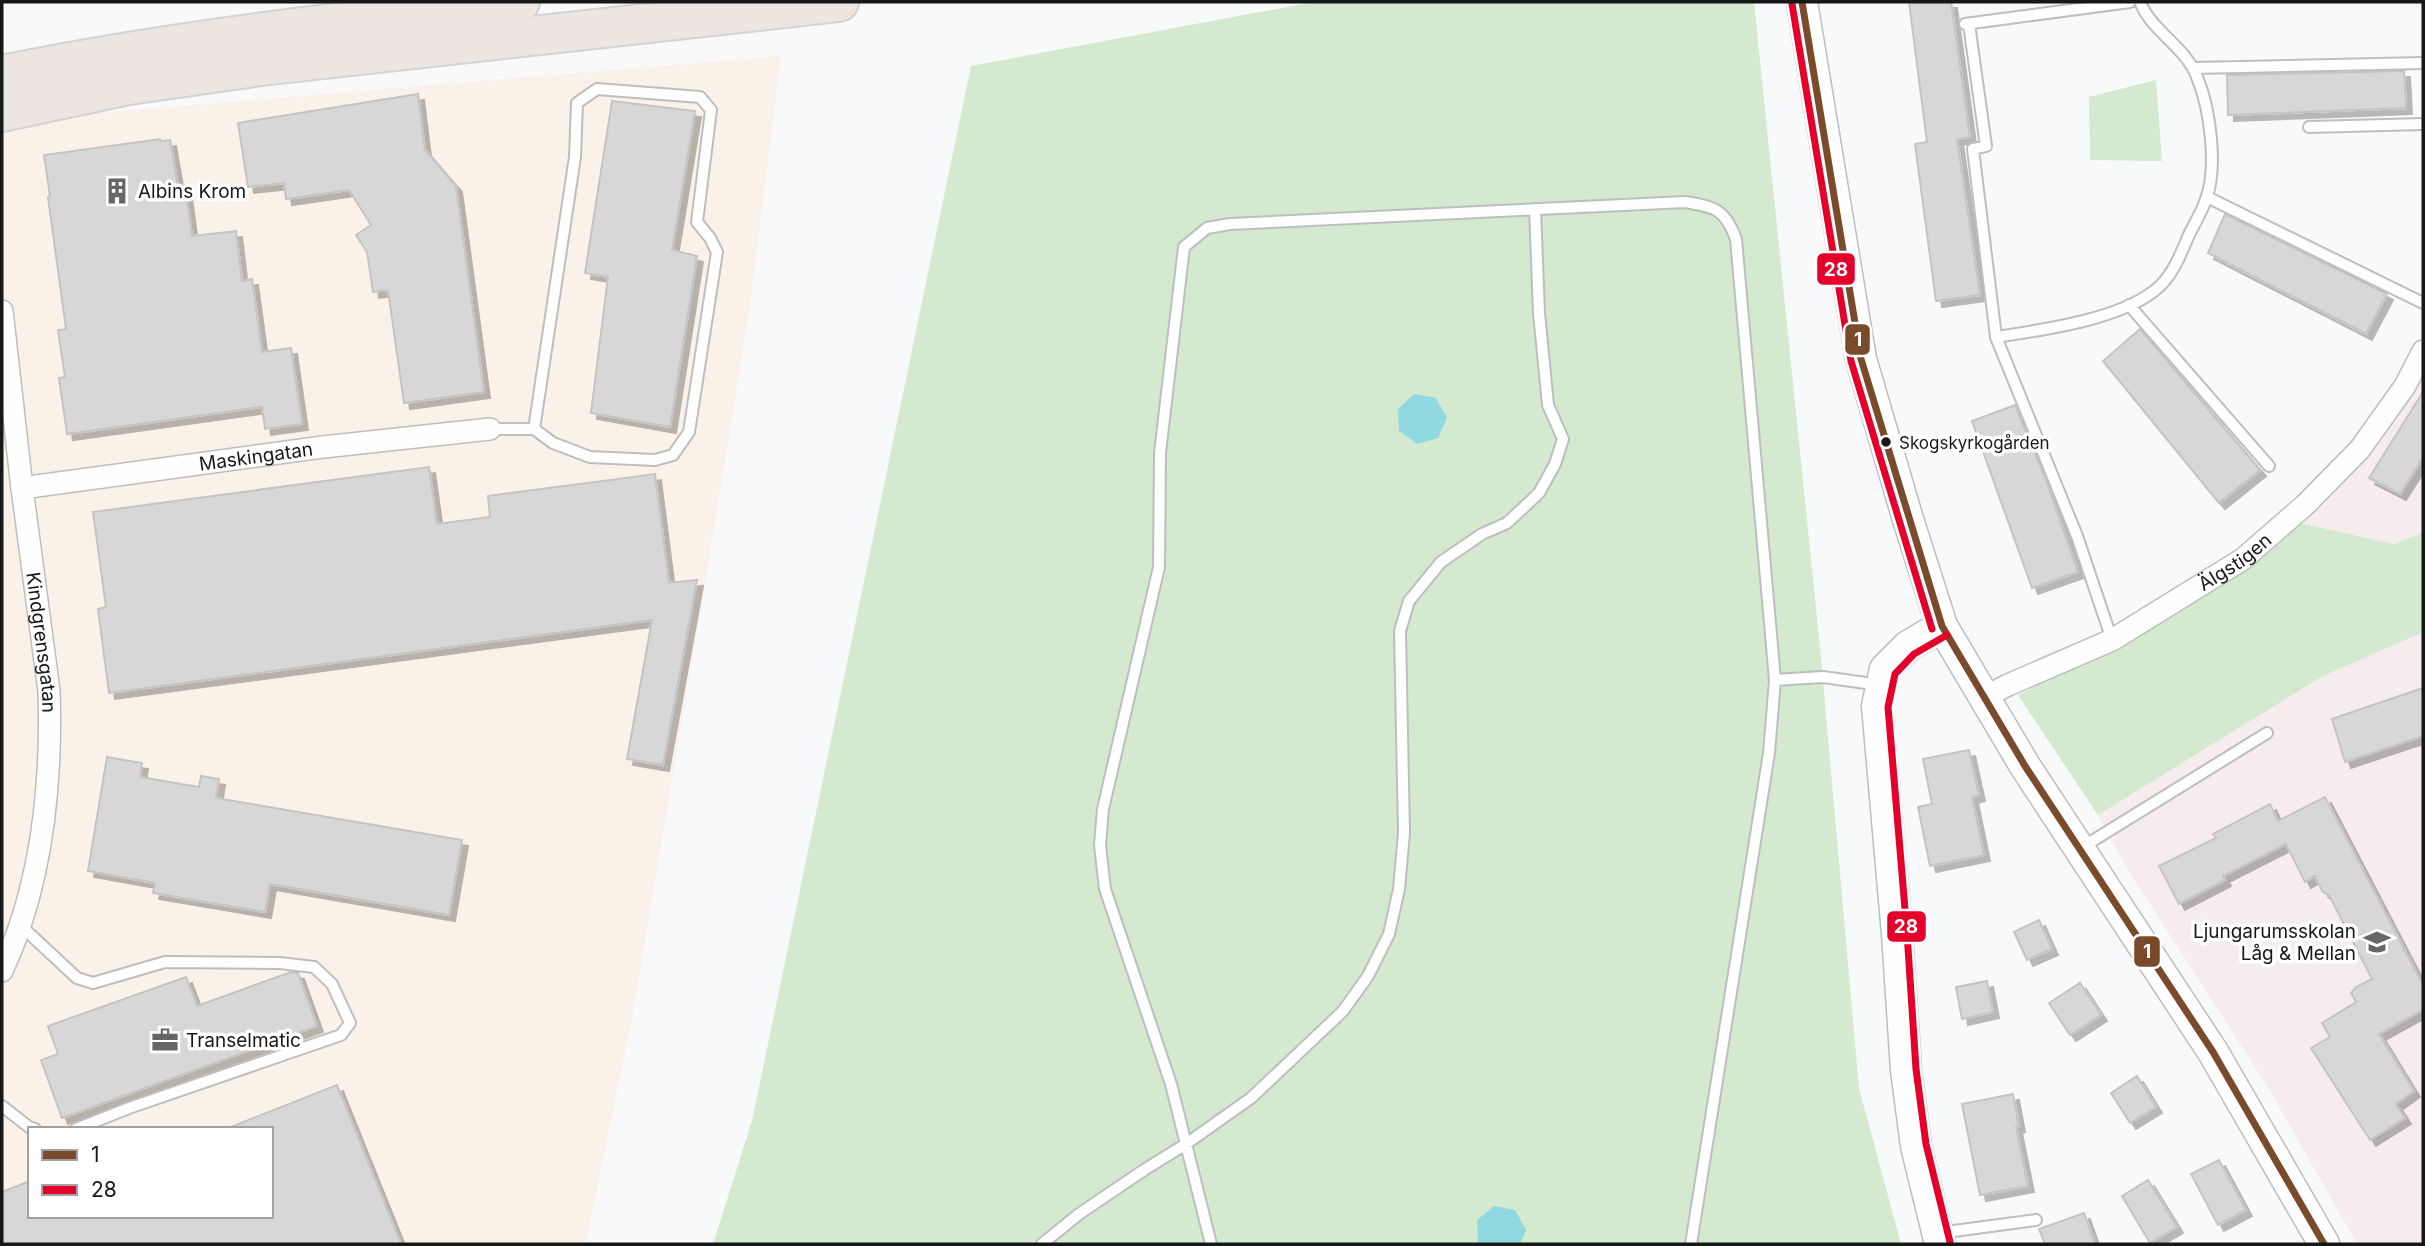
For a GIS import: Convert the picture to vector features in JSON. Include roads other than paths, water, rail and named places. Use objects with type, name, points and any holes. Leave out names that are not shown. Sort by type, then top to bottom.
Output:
[{"type":"highway","points":[[2,75],[158,46],[520,2]]},
{"type":"highway","points":[[2,112],[130,85],[261,66],[839,2]]},
{"type":"street","points":[[1802,2],[1861,359],[1942,626],[2025,766],[2213,1052],[2323,1244]]},
{"type":"street","name":"Kindgrensgatan","points":[[2,311],[49,691],[50,722],[49,762],[39,841],[20,925],[2,971]]},
{"type":"street","name":"Älgstigen","points":[[1983,698],[2112,640],[2228,570],[2305,505],[2360,449],[2405,386],[2423,351]]},
{"type":"street","name":"Maskingatan","points":[[22,488],[310,449],[491,429]]},
{"type":"street","points":[[1938,1239],[1916,1146],[1906,1070],[1877,706],[1885,669],[1908,646],[1942,626]]},
{"type":"lane","points":[[2112,640],[2077,536],[1996,337],[1973,149],[1986,146],[1967,24],[2130,2]]},
{"type":"lane","points":[[1996,337],[2052,329],[2082,321],[2129,305],[2156,290],[2173,269],[2207,197],[2211,147],[2209,120],[2193,68],[2176,44],[2144,13],[2140,2]]},
{"type":"lane","points":[[2193,68],[2423,63]]},
{"type":"lane","points":[[491,429],[534,429],[553,443],[590,457],[655,460],[673,455],[689,432],[717,252],[697,222],[711,110],[700,97],[597,89],[577,103],[575,157],[534,429]]},
{"type":"lane","points":[[2309,127],[2423,124]]},
{"type":"lane","points":[[2207,197],[2423,303]]},
{"type":"lane","points":[[1211,1244],[1171,1084],[1105,889],[1100,845],[1103,809],[1159,567],[1160,453],[1184,247],[1207,228],[1230,224],[1685,202],[1708,205],[1728,219],[1736,239],[1775,680],[1769,753],[1691,1244]]},
{"type":"lane","points":[[1042,1244],[1101,1199],[1251,1098],[1343,1011],[1368,976],[1389,934],[1399,889],[1404,833],[1400,631],[1409,601],[1441,562],[1482,534],[1507,523],[1539,493],[1555,464],[1563,439],[1548,405],[1539,313],[1535,209]]},
{"type":"lane","points":[[2129,305],[2269,466]]},
{"type":"lane","points":[[1775,680],[1823,677],[1882,685]]},
{"type":"lane","points":[[2081,848],[2267,733]]},
{"type":"lane","points":[[20,925],[77,978],[93,983],[164,962],[280,963],[314,967],[332,984],[350,1023],[341,1035],[81,1127]]},
{"type":"lane","points":[[2,1106],[29,1127]]},
{"type":"lane","points":[[1938,1239],[2036,1220]]},
{"type":"water","points":[[1414,394],[1436,398],[1447,418],[1438,438],[1417,444],[1399,431],[1398,409]]},
{"type":"water","points":[[1494,1206],[1515,1210],[1526,1230],[1520,1244],[1478,1243],[1477,1220]]},
{"type":"place","name":"Albins Krom","points":[[117,191]]},
{"type":"place","name":"Skogskyrkogården","points":[[1886,442]]},
{"type":"place","name":"Ljungarumsskolan Låg & Mellan","points":[[2377,942]]},
{"type":"place","name":"Transelmatic","points":[[165,1040]]}]
